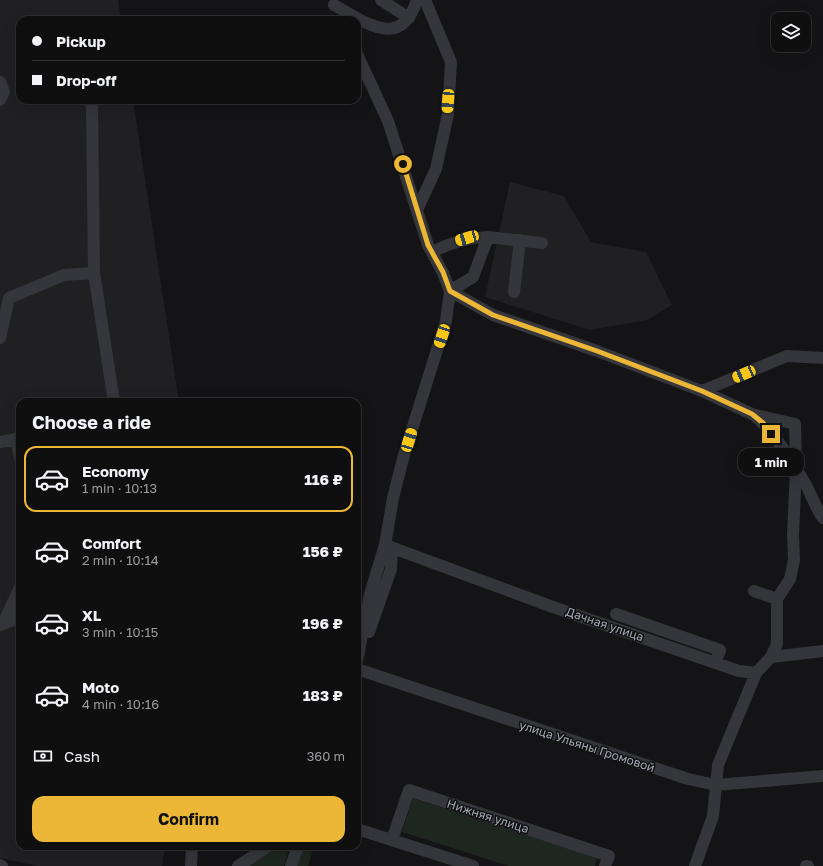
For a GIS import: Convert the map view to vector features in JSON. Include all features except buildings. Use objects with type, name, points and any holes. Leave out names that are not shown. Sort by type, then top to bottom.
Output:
[{"type":"street","points":[[381,0],[409,18]]},
{"type":"street","points":[[361,20],[371,26],[386,30],[399,28],[412,15],[416,0]]},
{"type":"street","points":[[417,210],[436,169],[448,114],[451,62],[425,0]]},
{"type":"street","points":[[333,2],[355,16]]},
{"type":"street","points":[[333,2],[339,16]]},
{"type":"street","points":[[361,63],[388,121],[424,234],[443,272],[450,291],[446,321],[404,455],[393,498],[388,547],[370,594],[361,641]]},
{"type":"street","points":[[0,82],[4,92],[0,100]]},
{"type":"street","points":[[91,104],[94,273],[113,398]]},
{"type":"street","points":[[432,252],[449,243],[467,238],[488,237],[542,242]]},
{"type":"street","points":[[450,291],[473,277],[488,237]]},
{"type":"street","points":[[514,292],[520,240]]},
{"type":"street","points":[[0,338],[2,322],[9,298],[64,275],[94,273]]},
{"type":"street","points":[[450,291],[493,315],[597,351],[702,391],[752,414],[795,424],[796,468],[793,535],[794,560],[790,579],[777,598],[777,644],[771,657],[756,673],[718,765],[713,816],[695,866]]},
{"type":"street","points":[[702,391],[787,356],[823,358]]},
{"type":"street","points":[[752,414],[763,423],[796,468],[816,508],[823,518]]},
{"type":"street","points":[[0,442],[16,439]]},
{"type":"street","name":"Дачная улица","points":[[388,547],[550,606],[739,671],[756,673]]},
{"type":"street","points":[[754,590],[777,598]]},
{"type":"street","points":[[1,624],[16,595]]},
{"type":"street","points":[[616,614],[720,650],[716,662]]},
{"type":"street","points":[[1,624],[16,618]]},
{"type":"street","points":[[771,657],[823,651]]},
{"type":"street","name":"улица Ульяны Громовой","points":[[361,670],[688,779],[716,785],[823,776]]},
{"type":"street","name":"Нижняя улица","points":[[392,840],[409,790],[609,856],[605,866]]},
{"type":"street","points":[[361,830],[473,866]]},
{"type":"street","points":[[191,866],[192,850]]},
{"type":"street","points":[[238,866],[263,850]]},
{"type":"street","points":[[291,866],[297,850]]},
{"type":"shaded area","points":[[0,0],[118,0],[120,16],[16,16],[16,104],[134,104],[178,398],[16,398],[16,850],[164,850],[162,866],[38,866],[0,858]]},
{"type":"shaded area","points":[[510,182],[564,196],[591,242],[646,252],[672,305],[647,320],[590,330],[485,297]]},
{"type":"shaded area","points":[[413,798],[597,858],[595,866],[509,866],[402,832]]},
{"type":"shaded area","points":[[275,850],[289,850],[284,866],[247,866]]},
{"type":"shaded area","points":[[301,850],[313,850],[308,866],[296,866]]},
{"type":"route","points":[[403,164],[428,245],[443,272],[450,291],[493,315],[597,351],[702,391],[752,414],[763,423],[771,434]]}]
